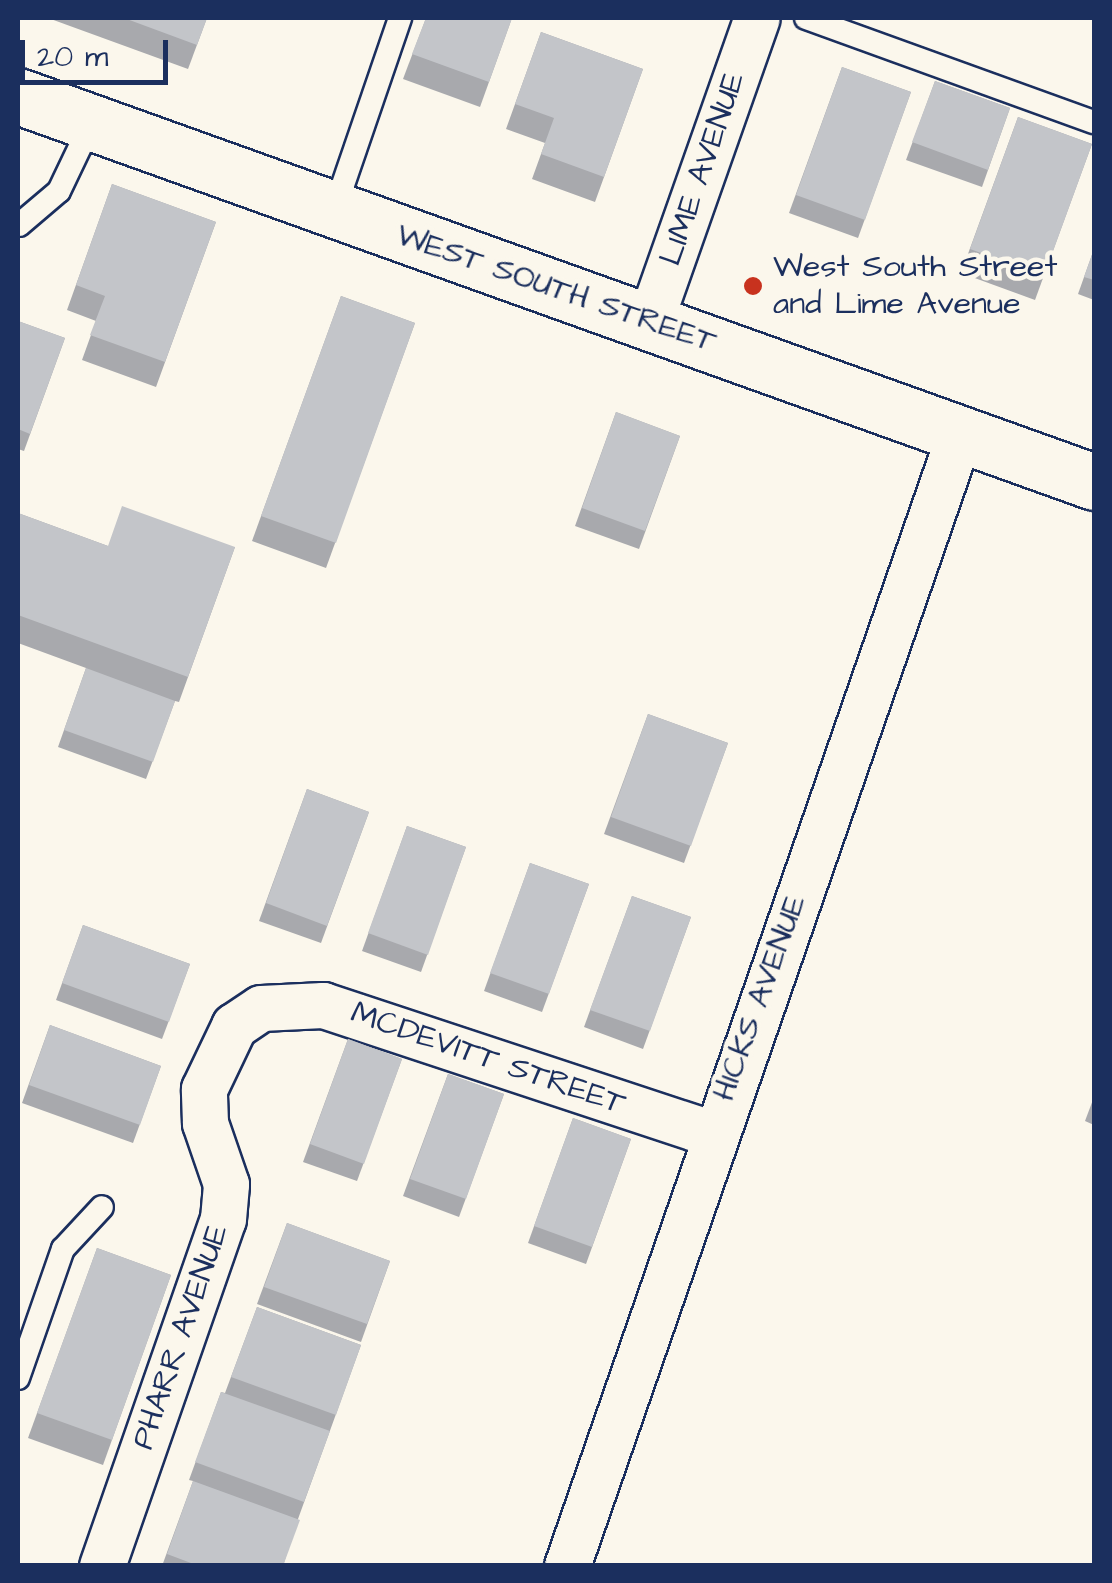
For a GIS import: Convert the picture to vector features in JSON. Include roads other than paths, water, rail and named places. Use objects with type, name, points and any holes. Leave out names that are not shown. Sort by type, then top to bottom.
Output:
[{"type":"main road","name":"WEST SOUTH STREET","points":[[18,96],[1094,482]]},
{"type":"street","name":"LIME AVENUE","points":[[650,321],[756,18]]},
{"type":"street","name":"HICKS AVENUE","points":[[567,1566],[712,1134],[960,434]]},
{"type":"street","name":"MCDEVITT STREET","points":[[261,1008],[295,1003],[352,1012],[712,1134]]},
{"type":"street","name":"PHARR AVENUE","points":[[102,1566],[223,1219],[226,1184],[205,1123],[209,1072],[234,1026],[261,1008]]},
{"type":"lane","points":[[334,211],[400,18]]},
{"type":"lane","points":[[806,18],[1094,122]]},
{"type":"lane","points":[[18,226],[59,192],[91,124]]},
{"type":"lane","points":[[18,1378],[63,1249],[102,1207]]},
{"type":"place","name":"West South Street and Lime Avenue","points":[[753,286]]}]
